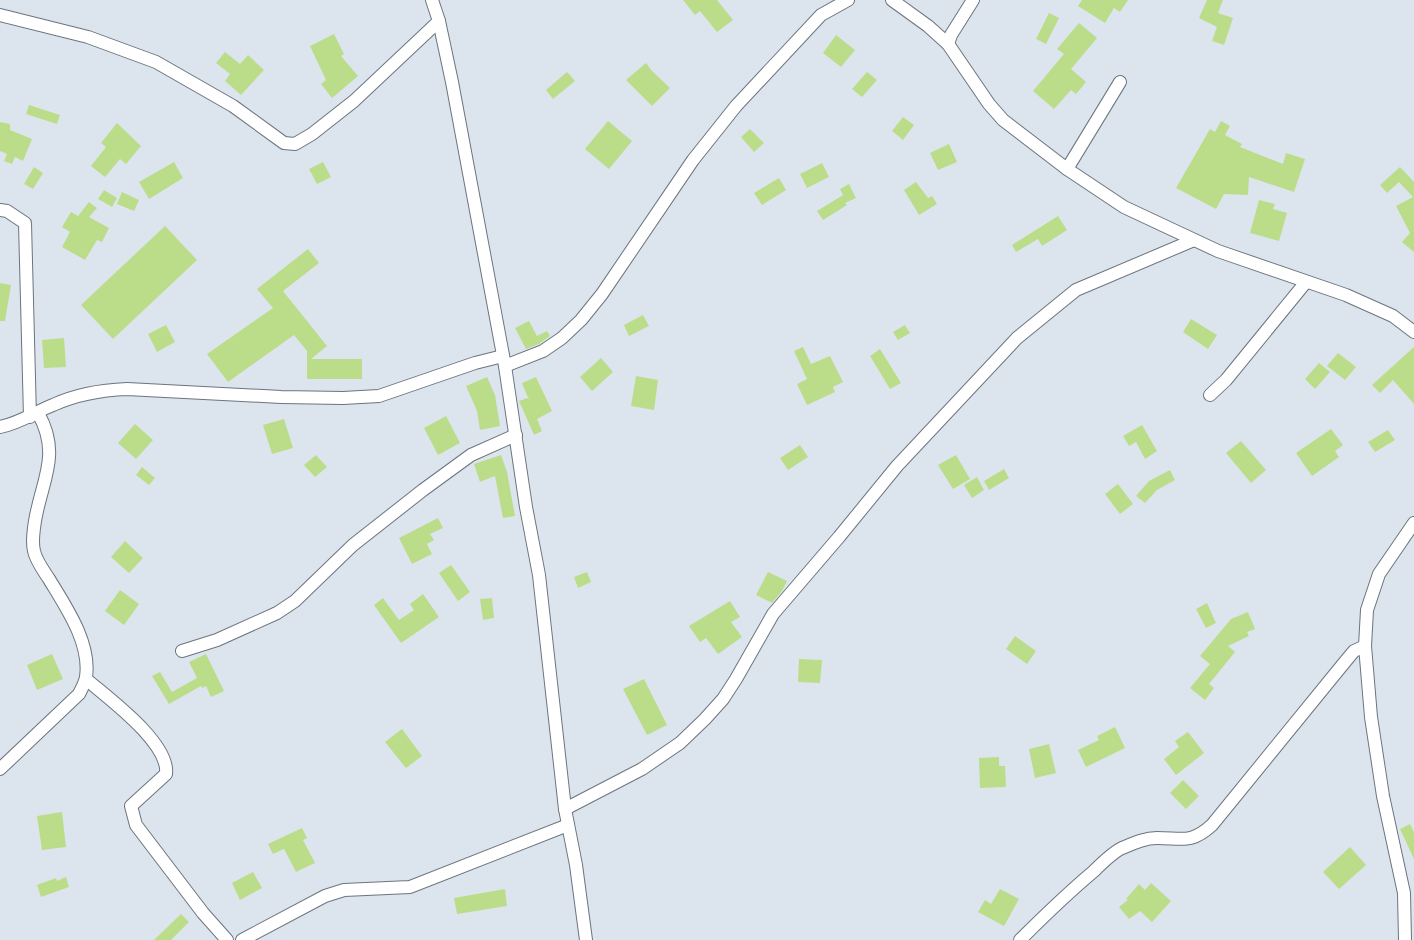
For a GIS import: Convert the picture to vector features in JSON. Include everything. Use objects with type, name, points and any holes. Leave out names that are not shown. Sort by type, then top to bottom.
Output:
[{"type":"street","points":[[432,0],[439,21],[504,361],[526,507],[539,575],[565,809],[586,940]]},
{"type":"street","points":[[0,427],[34,415],[75,396],[104,390],[127,389],[281,397],[379,396],[474,363],[504,361],[543,351],[562,338],[581,320],[602,294],[693,160],[736,106],[821,15],[848,0]]},
{"type":"street","points":[[892,0],[948,44],[989,104],[1003,120],[1067,169],[1124,207],[1194,240],[1346,295],[1393,316],[1414,332]]},
{"type":"street","points":[[948,44],[951,35],[973,0]]},
{"type":"street","points":[[0,15],[88,37],[156,62],[233,106],[284,143],[295,144],[312,134],[354,101],[439,21]]},
{"type":"street","points":[[1067,169],[1120,82]]},
{"type":"street","points":[[0,210],[8,212],[25,223],[34,415],[49,437],[50,449],[32,541],[34,553],[80,638],[85,653],[86,679],[79,694],[0,769]]},
{"type":"street","points":[[1166,228],[1166,251]]},
{"type":"street","points":[[565,809],[642,769],[680,743],[705,719],[723,699],[736,679],[773,614],[897,466],[1017,338],[1076,290],[1194,240]]},
{"type":"street","points":[[1210,395],[1226,380],[1306,282]]},
{"type":"street","points":[[182,651],[217,640],[277,613],[295,601],[353,545],[423,490],[471,455],[516,435]]},
{"type":"street","points":[[1405,940],[1404,893],[1381,785],[1371,717],[1365,646],[1367,610],[1379,574],[1414,524]]},
{"type":"street","points":[[1020,940],[1059,900],[1119,849],[1141,840],[1157,838],[1182,841],[1204,833],[1354,651],[1365,646]]},
{"type":"street","points":[[86,679],[138,725],[163,755],[167,767],[166,774],[132,806],[132,815],[136,825],[196,904],[227,940]]},
{"type":"street","points":[[242,940],[325,896],[344,890],[410,887],[568,825]]},
{"type":"building","points":[[683,0],[717,0],[733,20],[717,32],[700,11],[695,15]]},
{"type":"building","points":[[1082,0],[1128,0],[1120,12],[1114,8],[1105,23],[1078,6]]},
{"type":"building","points":[[1207,0],[1223,0],[1218,13],[1233,18],[1224,45],[1212,41],[1217,27],[1199,18]]},
{"type":"building","points":[[1049,13],[1059,18],[1046,44],[1036,39]]},
{"type":"building","points":[[1079,23],[1097,38],[1071,69],[1086,82],[1076,94],[1071,90],[1054,109],[1033,91],[1064,54],[1057,49]]},
{"type":"building","points":[[334,34],[344,54],[341,56],[358,76],[332,98],[321,84],[326,80],[310,46]]},
{"type":"building","points":[[836,35],[855,50],[841,67],[823,53]]},
{"type":"building","points":[[225,52],[240,64],[248,55],[264,70],[241,95],[225,81],[230,74],[216,63]]},
{"type":"building","points":[[646,63],[670,88],[652,106],[626,80]]},
{"type":"building","points":[[567,72],[575,81],[553,99],[546,90]]},
{"type":"building","points":[[867,72],[877,80],[862,97],[852,89]]},
{"type":"building","points":[[29,105],[60,115],[57,124],[26,114]]},
{"type":"building","points":[[903,117],[914,125],[903,140],[892,131]]},
{"type":"building","points":[[608,121],[632,141],[609,169],[585,149]]},
{"type":"building","points":[[1221,121],[1230,126],[1225,135],[1242,144],[1240,147],[1283,164],[1286,153],[1305,159],[1294,192],[1249,177],[1248,195],[1224,194],[1216,209],[1176,188],[1210,129],[1215,132]]},
{"type":"building","points":[[0,122],[10,124],[10,130],[32,139],[23,161],[15,157],[12,164],[4,161],[7,154],[0,151]]},
{"type":"building","points":[[117,123],[141,146],[126,164],[120,159],[105,177],[91,166],[106,147],[101,143]]},
{"type":"building","points":[[750,129],[764,143],[754,152],[741,137]]},
{"type":"building","points":[[949,144],[957,162],[938,170],[930,153]]},
{"type":"building","points":[[174,162],[183,178],[149,199],[139,182]]},
{"type":"building","points":[[323,162],[331,177],[317,184],[309,169]]},
{"type":"building","points":[[822,163],[829,177],[807,188],[800,174]]},
{"type":"building","points":[[34,167],[43,173],[33,189],[24,184]]},
{"type":"building","points":[[1400,167],[1414,182],[1414,252],[1402,242],[1410,233],[1396,206],[1413,197],[1399,182],[1387,193],[1380,185]]},
{"type":"building","points":[[779,178],[786,190],[762,205],[754,193]]},
{"type":"building","points":[[916,182],[928,198],[932,196],[937,204],[919,215],[904,190]]},
{"type":"building","points":[[849,184],[856,198],[845,203],[847,205],[823,220],[817,211],[843,195],[840,189]]},
{"type":"building","points":[[104,190],[117,198],[112,207],[98,199]]},
{"type":"building","points":[[122,192],[139,200],[134,211],[117,204]]},
{"type":"building","points":[[1259,200],[1275,204],[1273,209],[1287,213],[1279,241],[1250,233]]},
{"type":"building","points":[[89,202],[97,208],[89,217],[109,228],[102,242],[97,240],[85,260],[62,247],[70,232],[62,227],[71,212],[78,216]]},
{"type":"building","points":[[1058,216],[1067,230],[1042,246],[1038,239],[1016,252],[1012,245]]},
{"type":"building","points":[[165,226],[197,260],[113,339],[81,305]]},
{"type":"building","points":[[308,249],[319,263],[283,291],[327,346],[311,359],[362,359],[362,379],[307,379],[307,351],[294,335],[228,382],[207,354],[273,308],[257,289]]},
{"type":"building","points":[[0,283],[11,285],[5,321],[0,321]]},
{"type":"building","points":[[643,315],[649,326],[629,336],[624,325]]},
{"type":"building","points":[[1191,319],[1217,335],[1208,349],[1183,332]]},
{"type":"building","points":[[529,321],[537,336],[547,331],[550,336],[526,349],[515,328]]},
{"type":"building","points":[[166,325],[175,342],[157,352],[148,334]]},
{"type":"building","points":[[905,325],[910,333],[898,340],[893,332]]},
{"type":"building","points":[[64,338],[66,367],[44,368],[42,340]]},
{"type":"building","points":[[803,347],[811,364],[830,356],[843,382],[833,387],[835,392],[807,405],[797,384],[807,379],[794,351]]},
{"type":"building","points":[[1414,347],[1414,404],[1393,380],[1380,393],[1372,385]]},
{"type":"building","points":[[880,349],[901,383],[890,389],[870,356]]},
{"type":"building","points":[[1338,353],[1356,367],[1345,380],[1327,366]]},
{"type":"building","points":[[601,358],[613,372],[592,391],[580,377]]},
{"type":"building","points":[[1319,363],[1330,372],[1315,389],[1305,379]]},
{"type":"building","points":[[636,376],[658,380],[654,410],[631,406]]},
{"type":"building","points":[[487,377],[495,395],[500,426],[480,430],[477,411],[466,386]]},
{"type":"building","points":[[536,377],[552,411],[537,419],[542,431],[534,435],[519,401],[527,398],[529,400],[522,383]]},
{"type":"building","points":[[446,416],[460,443],[438,455],[424,428]]},
{"type":"building","points":[[284,419],[293,448],[272,454],[263,425]]},
{"type":"building","points":[[135,424],[153,440],[136,459],[118,443]]},
{"type":"building","points":[[1142,425],[1157,451],[1145,459],[1136,442],[1129,446],[1123,436]]},
{"type":"building","points":[[1331,429],[1343,445],[1335,451],[1339,457],[1312,476],[1296,453]]},
{"type":"building","points":[[1388,430],[1395,440],[1375,452],[1368,442]]},
{"type":"building","points":[[1241,441],[1266,470],[1251,483],[1226,453]]},
{"type":"building","points":[[800,445],[808,457],[788,470],[780,458]]},
{"type":"building","points":[[316,455],[327,467],[315,477],[304,465]]},
{"type":"building","points":[[501,455],[507,472],[515,516],[503,518],[495,476],[480,482],[474,464]]},
{"type":"building","points":[[956,455],[970,479],[953,489],[938,465]]},
{"type":"building","points":[[142,467],[155,478],[149,485],[136,475]]},
{"type":"building","points":[[1004,469],[1009,478],[989,490],[984,481]]},
{"type":"building","points":[[1170,470],[1175,480],[1157,490],[1145,503],[1136,496],[1149,481]]},
{"type":"building","points":[[977,477],[984,490],[972,498],[964,485]]},
{"type":"building","points":[[1118,484],[1133,504],[1120,514],[1105,494]]},
{"type":"building","points":[[438,518],[443,528],[430,534],[434,540],[427,544],[432,554],[412,564],[399,538]]},
{"type":"building","points":[[125,541],[143,558],[129,573],[111,557]]},
{"type":"building","points":[[451,565],[470,592],[458,601],[439,573]]},
{"type":"building","points":[[587,572],[591,582],[578,588],[574,577]]},
{"type":"building","points":[[768,572],[787,581],[772,603],[756,595]]},
{"type":"building","points":[[120,590],[139,604],[124,625],[105,611]]},
{"type":"building","points":[[423,594],[439,617],[401,643],[374,605],[383,598],[399,620],[414,610],[410,604]]},
{"type":"building","points":[[492,598],[494,618],[483,620],[480,599]]},
{"type":"building","points":[[730,601],[740,617],[731,622],[742,637],[718,654],[706,638],[700,642],[689,626]]},
{"type":"building","points":[[1207,603],[1216,623],[1206,628],[1196,609]]},
{"type":"building","points":[[1248,612],[1255,629],[1247,632],[1249,636],[1228,646],[1235,652],[1209,684],[1214,688],[1205,700],[1190,688],[1210,664],[1200,656],[1231,619]]},
{"type":"building","points":[[1015,636],[1036,651],[1027,664],[1006,649]]},
{"type":"building","points":[[52,654],[63,679],[37,690],[27,665]]},
{"type":"building","points":[[206,654],[224,691],[211,697],[206,686],[202,688],[201,686],[169,704],[152,676],[160,672],[172,692],[197,678],[189,662]]},
{"type":"building","points":[[799,659],[822,660],[820,683],[798,682]]},
{"type":"building","points":[[644,679],[667,725],[647,735],[623,689]]},
{"type":"building","points":[[1115,727],[1125,748],[1086,767],[1078,750],[1099,740],[1097,736]]},
{"type":"building","points":[[402,729],[422,756],[406,768],[385,742]]},
{"type":"building","points":[[1188,732],[1204,753],[1176,775],[1164,759],[1179,747],[1175,741]]},
{"type":"building","points":[[1049,744],[1056,773],[1035,778],[1029,749]]},
{"type":"building","points":[[999,757],[999,766],[1005,766],[1006,787],[980,788],[979,758]]},
{"type":"building","points":[[1183,780],[1199,796],[1186,809],[1170,793]]},
{"type":"building","points":[[62,812],[66,847],[42,850],[37,816]]},
{"type":"building","points":[[1410,824],[1414,832],[1414,859],[1400,829]]},
{"type":"building","points":[[302,828],[307,838],[303,840],[315,863],[296,872],[284,849],[273,854],[268,844]]},
{"type":"building","points":[[1350,847],[1366,865],[1339,889],[1323,872]]},
{"type":"building","points":[[253,872],[262,888],[240,900],[232,883]]},
{"type":"building","points":[[66,877],[69,887],[41,897],[37,885]]},
{"type":"building","points":[[1151,883],[1171,901],[1152,922],[1140,911],[1129,919],[1119,907],[1128,900],[1126,899],[1139,884],[1145,890]]},
{"type":"building","points":[[505,889],[507,906],[457,914],[454,898]]},
{"type":"building","points":[[1000,889],[1019,899],[1004,926],[978,912],[985,900],[991,904]]},
{"type":"building","points":[[181,914],[189,922],[171,940],[154,940]]}]
